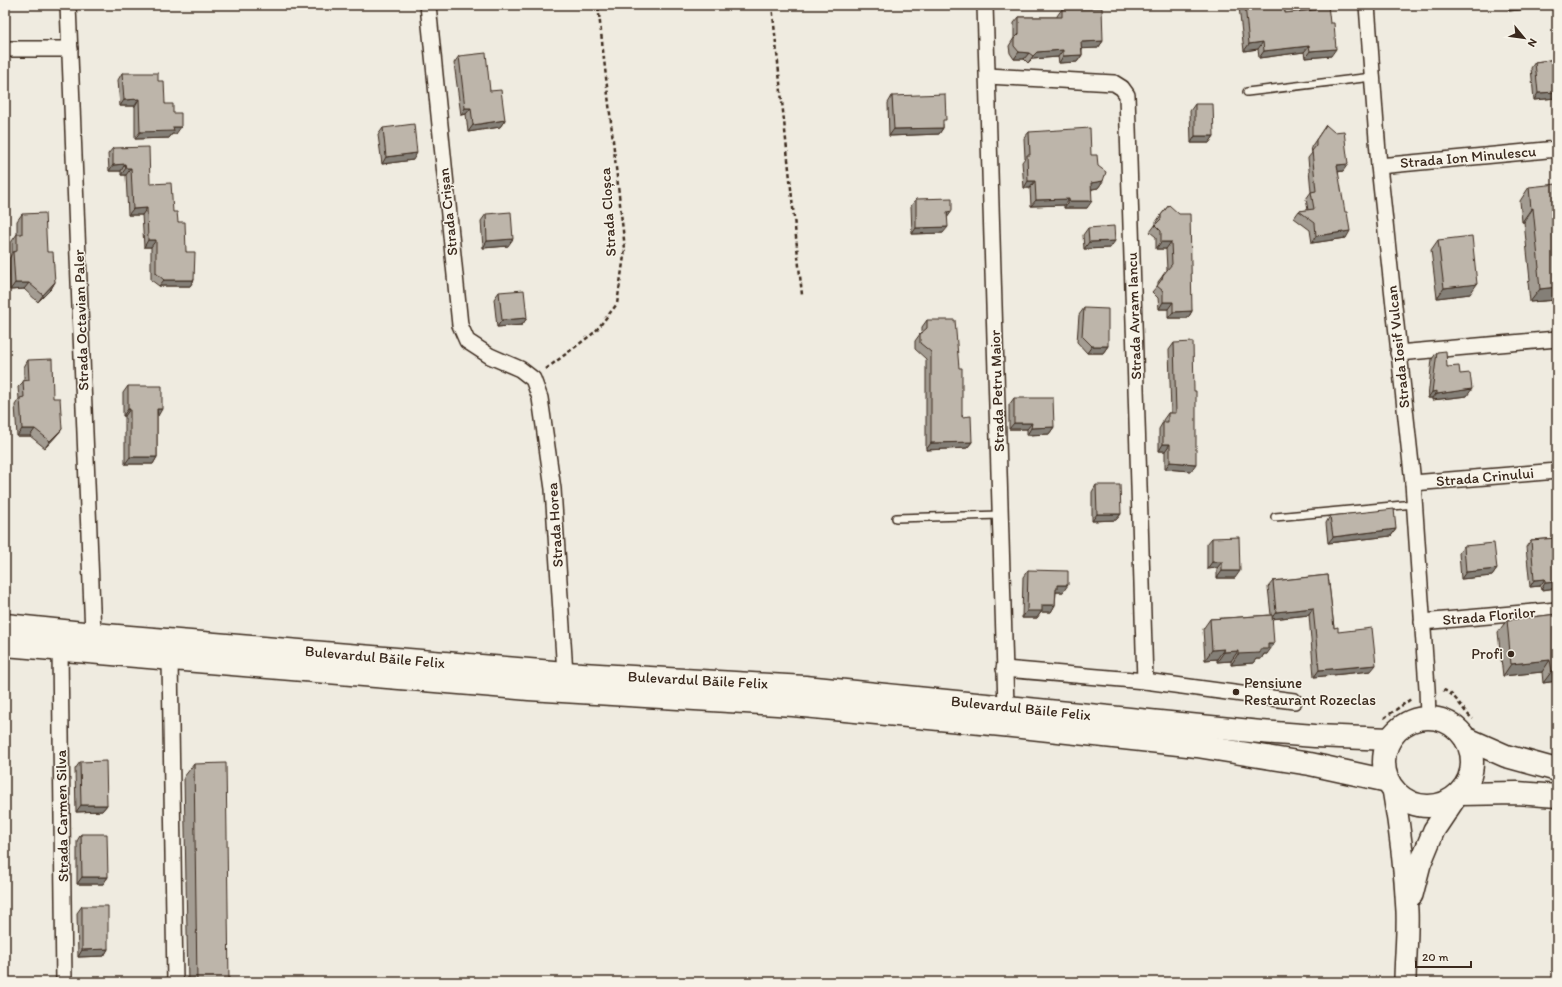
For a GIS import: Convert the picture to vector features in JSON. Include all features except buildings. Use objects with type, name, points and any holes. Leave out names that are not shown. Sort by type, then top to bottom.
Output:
[{"type":"main road","name":"Bulevardul Băile Felix","points":[[5,625],[93,634],[565,673],[805,687],[1261,732],[1390,739]]},
{"type":"main road","name":"Bulevardul Băile Felix","points":[[5,645],[529,689],[793,705],[1002,724],[1204,747],[1310,764],[1390,785]]},
{"type":"main road","points":[[1405,982],[1407,913],[1400,836],[1390,785],[1384,770],[1384,760],[1390,739],[1397,731],[1416,719],[1428,717],[1449,723],[1465,738],[1471,749],[1472,767],[1467,784],[1434,830],[1420,864],[1407,913]]},
{"type":"main road","points":[[1465,738],[1506,756],[1557,770]]},
{"type":"main road","points":[[1390,785],[1403,800],[1415,806],[1424,807],[1443,805],[1458,795],[1517,793],[1557,796]]},
{"type":"street","name":"Strada Octavian Paler","points":[[68,5],[93,634]]},
{"type":"street","name":"Strada Crișan","points":[[428,5],[460,325],[467,341],[490,356],[520,369],[533,379]]},
{"type":"street","name":"Strada Petru Maior","points":[[985,5],[1006,706]]},
{"type":"street","name":"Strada Iosif Vulcan","points":[[1367,5],[1379,166],[1414,504],[1428,717]]},
{"type":"street","points":[[5,50],[70,49]]},
{"type":"street","name":"Strada Avram Iancu","points":[[988,76],[1114,83],[1122,88],[1127,95],[1145,681]]},
{"type":"street","name":"Strada Ion Minulescu","points":[[1379,166],[1557,149]]},
{"type":"street","points":[[1398,353],[1557,339]]},
{"type":"street","name":"Strada Horea","points":[[533,379],[540,398],[553,489],[565,673]]},
{"type":"street","name":"Strada Crinului","points":[[1412,483],[1557,471]]},
{"type":"street","name":"Strada Florilor","points":[[1422,622],[1557,610]]},
{"type":"street","name":"Strada Carmen Silva","points":[[60,650],[64,982]]},
{"type":"street","points":[[170,660],[175,982]]},
{"type":"street","points":[[1004,670],[1145,681],[1294,701]]},
{"type":"lane","points":[[1246,92],[1372,76]]},
{"type":"lane","points":[[1275,518],[1414,504]]},
{"type":"lane","points":[[896,518],[1000,515]]},
{"type":"path","name":"Strada Cloșca","points":[[533,379],[595,332],[617,304],[625,249],[598,5]]},
{"type":"path","points":[[772,5],[802,295]]},
{"type":"place","name":"Profi","points":[[1511,654]]},
{"type":"place","name":"Pensiune Restaurant Rozeclas","points":[[1236,692]]}]
